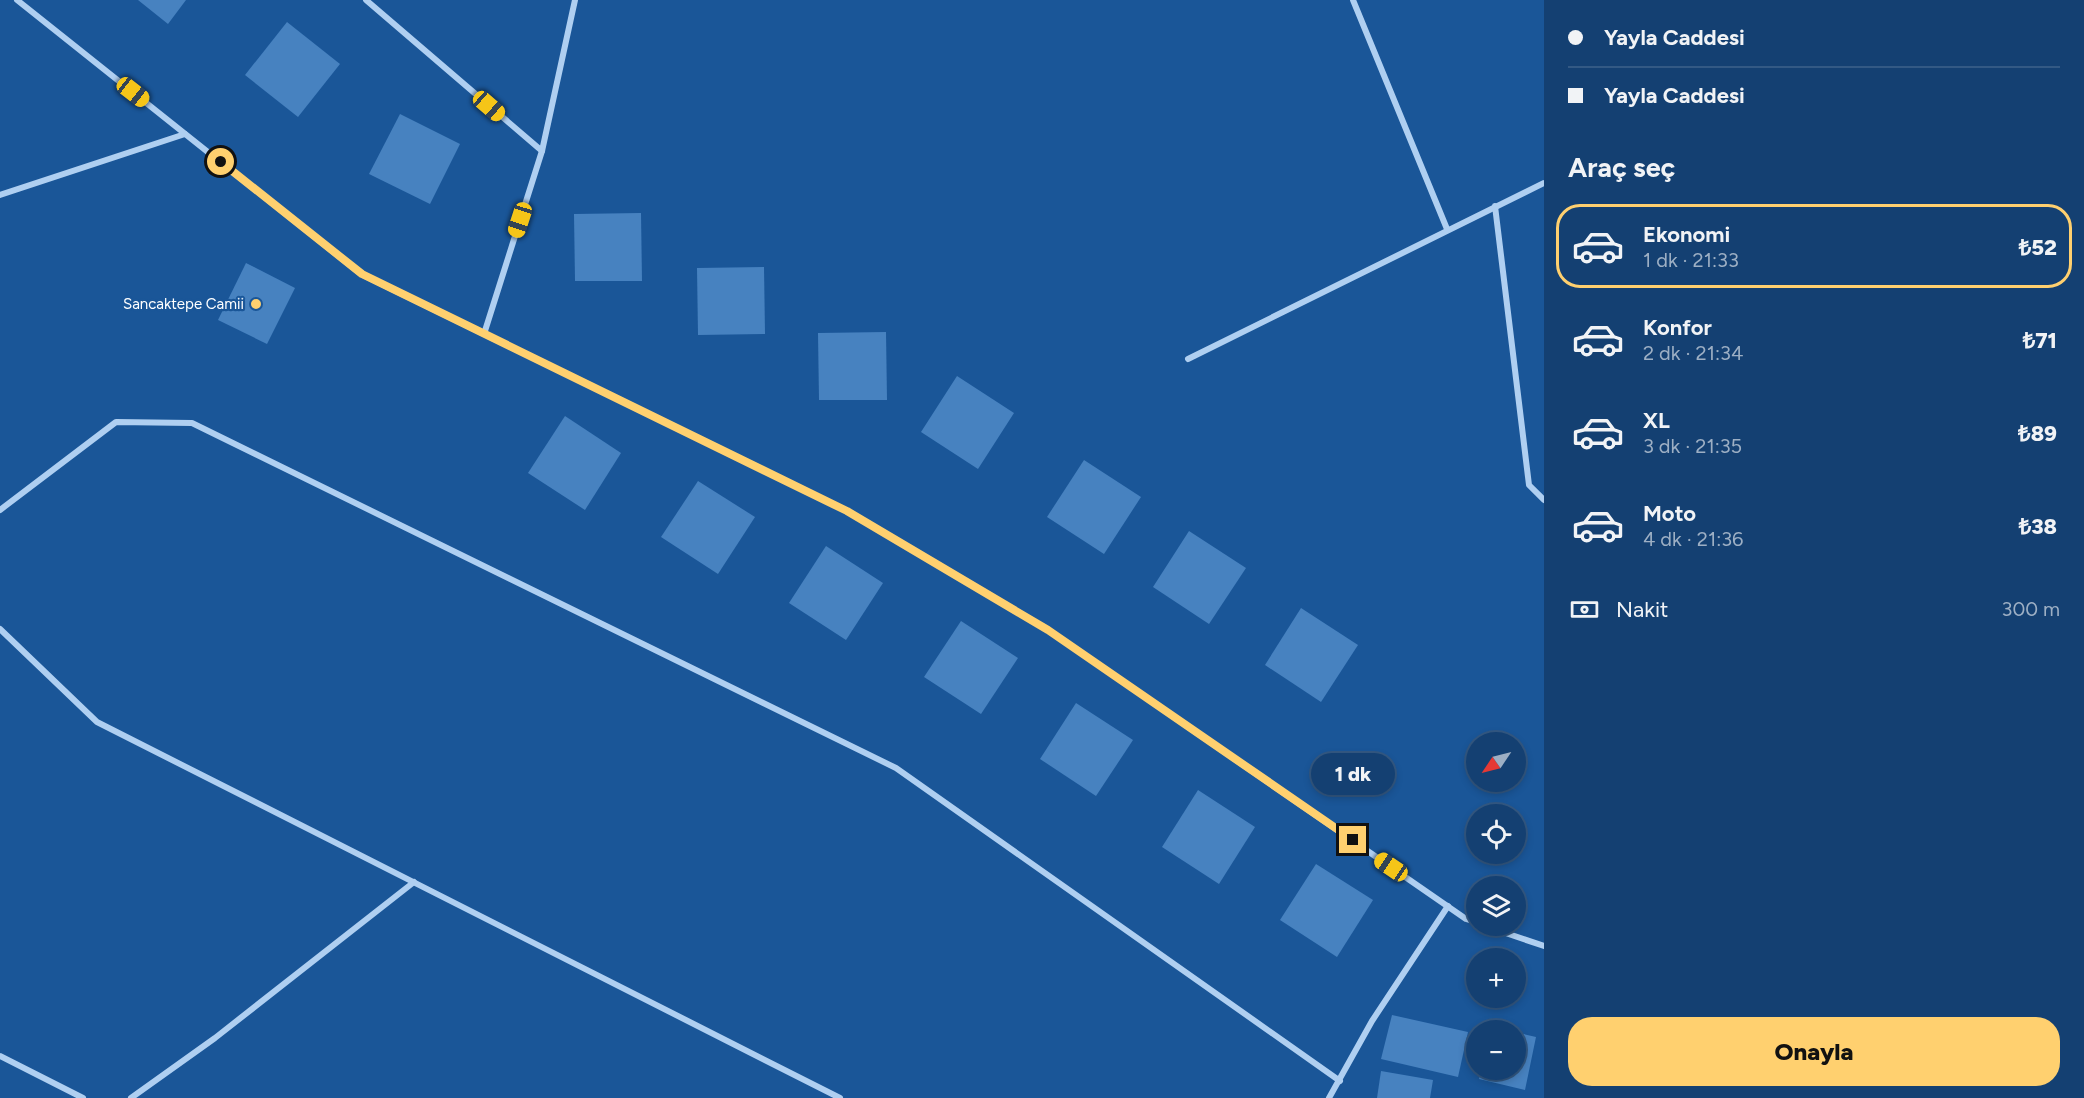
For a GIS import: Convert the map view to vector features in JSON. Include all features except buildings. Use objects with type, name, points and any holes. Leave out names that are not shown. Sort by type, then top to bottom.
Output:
[{"type":"street","points":[[17,0],[362,274],[847,511],[1048,630],[1466,919]]},
{"type":"street","points":[[366,0],[542,151]]},
{"type":"street","points":[[484,334],[542,151],[575,0]]},
{"type":"street","points":[[1353,0],[1448,229]]},
{"type":"street","points":[[0,195],[185,134]]},
{"type":"street","points":[[1188,359],[1544,183]]},
{"type":"street","points":[[1495,206],[1529,485],[1544,500]]},
{"type":"street","points":[[0,510],[116,422],[192,423],[896,768],[1340,1081]]},
{"type":"street","points":[[0,629],[97,722],[840,1098]]},
{"type":"street","points":[[130,1098],[215,1038],[414,882]]},
{"type":"street","points":[[1329,1098],[1372,1021],[1448,906]]},
{"type":"street","points":[[1514,936],[1544,946]]},
{"type":"street","points":[[0,1056],[83,1098]]},
{"type":"place","name":"Sancaktepe Camii","points":[[256,304]]},
{"type":"route","points":[[221,162],[362,274],[847,511],[1048,630],[1353,840]]}]
